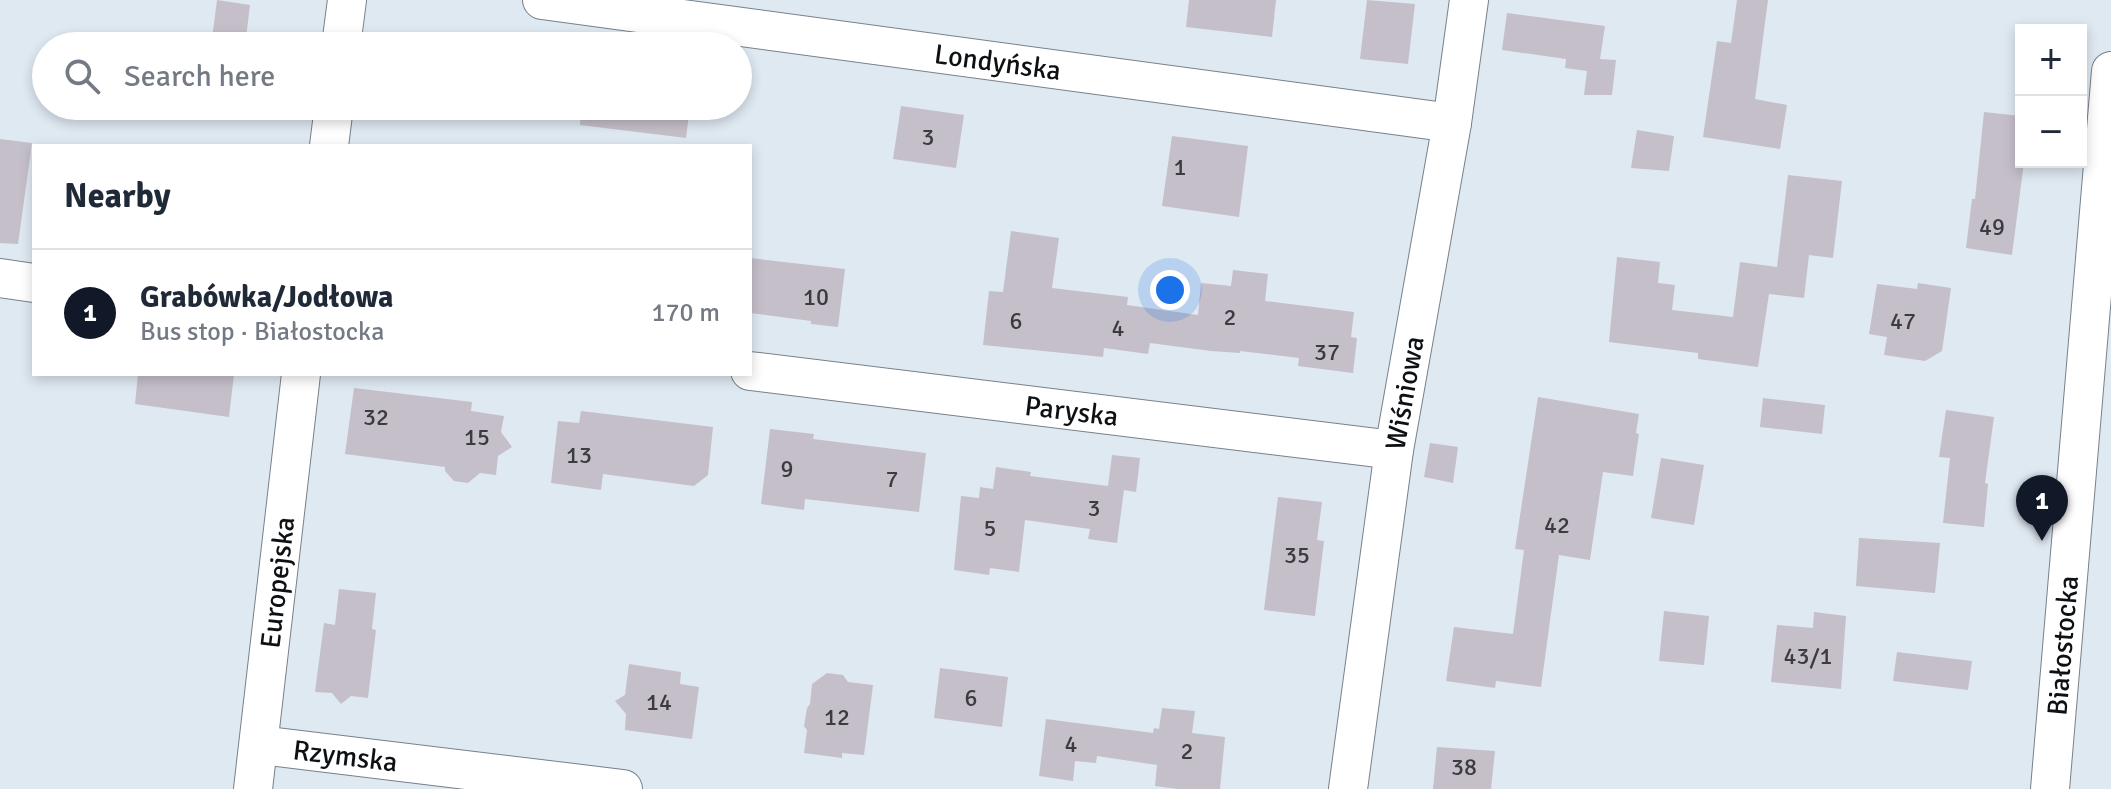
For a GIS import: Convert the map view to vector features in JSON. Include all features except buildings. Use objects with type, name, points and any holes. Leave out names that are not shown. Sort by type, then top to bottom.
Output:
[{"type":"street","points":[[343,32],[347,0]]},
{"type":"street","name":"Londyńska","points":[[542,0],[1452,123]]},
{"type":"street","name":"Wiśniowa","points":[[1348,789],[1394,450],[1452,123],[1469,0]]},
{"type":"street","name":"Białostocka","points":[[2050,789],[2111,71]]},
{"type":"street","points":[[329,144],[332,120]]},
{"type":"street","points":[[0,278],[32,283]]},
{"type":"street","name":"Paryska","points":[[752,371],[1394,450]]},
{"type":"street","name":"Europejska","points":[[253,789],[301,376]]},
{"type":"street","name":"Rzymska","points":[[260,745],[623,789]]},
{"type":"place","name":"Grabówka/Jodłowa","points":[[2042,541]]}]
